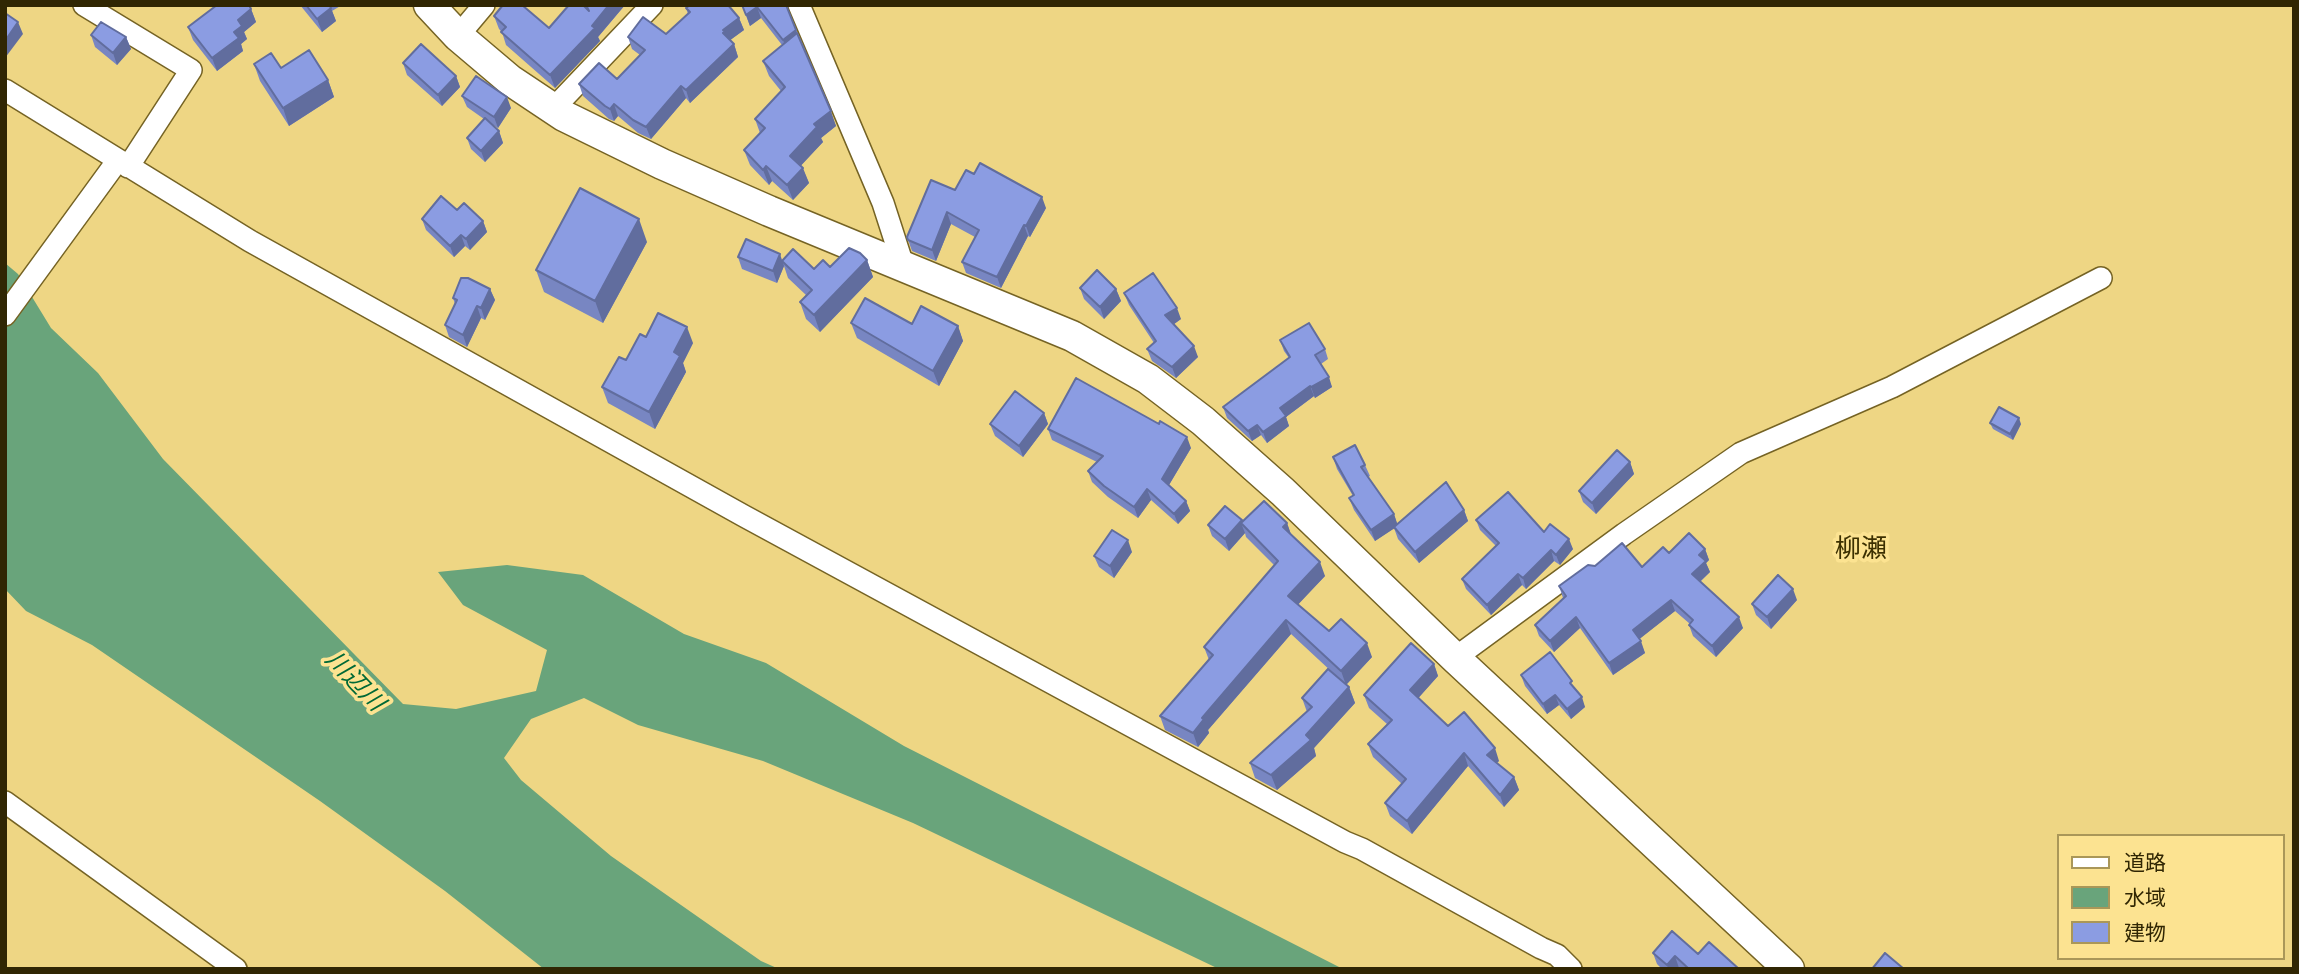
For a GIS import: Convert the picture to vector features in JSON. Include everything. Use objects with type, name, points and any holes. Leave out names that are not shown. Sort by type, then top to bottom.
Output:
[{"type":"street","points":[[5,315],[99,186],[123,164],[191,70],[84,5]]},
{"type":"street","points":[[429,5],[458,36],[510,79],[553,109],[662,164],[769,211],[1072,336],[1148,379],[1203,421],[1283,492],[1455,658],[1788,969]]},
{"type":"street","points":[[458,36],[484,5]]},
{"type":"street","points":[[553,109],[652,5]]},
{"type":"street","points":[[799,5],[883,203],[903,265]]},
{"type":"street","points":[[5,90],[250,241],[744,516],[1557,955],[1571,969]]},
{"type":"street","points":[[1455,658],[1624,534],[1741,453],[1892,387],[2101,278]]},
{"type":"street","points":[[5,802],[236,969]]},
{"type":"water","name":"川辺川","points":[[5,263],[18,274],[51,328],[98,373],[163,459],[403,704],[456,709],[536,691],[547,650],[463,605],[438,572],[507,565],[583,575],[684,634],[766,663],[904,746],[1343,969],[1219,969],[913,823],[763,761],[638,725],[584,698],[531,719],[504,758],[521,780],[611,856],[761,961],[779,969],[544,969],[445,891],[320,801],[92,645],[26,611],[5,589]]},
{"type":"building","points":[[217,5],[249,5],[251,9],[238,20],[242,26],[234,32],[239,38],[212,58],[188,27]]},
{"type":"building","points":[[306,5],[329,5],[331,8],[317,19]]},
{"type":"building","points":[[503,5],[522,5],[549,28],[569,5],[583,5],[589,11],[586,5],[609,5],[592,26],[595,28],[550,75],[501,32],[506,27],[494,16]]},
{"type":"building","points":[[690,5],[728,5],[739,18],[723,30],[723,33],[734,44],[686,90],[681,86],[646,127],[614,104],[610,109],[605,106],[579,84],[599,63],[617,79],[645,50],[628,37],[643,17],[666,34],[690,12],[686,8]]},
{"type":"building","points":[[742,5],[786,5],[796,30],[783,40],[757,7],[746,15]]},
{"type":"building","points":[[5,13],[18,22],[5,41]]},
{"type":"building","points":[[101,22],[126,37],[113,53],[91,35]]},
{"type":"building","points":[[797,33],[831,111],[814,124],[817,127],[790,156],[803,168],[787,185],[766,166],[763,170],[744,150],[765,128],[755,119],[785,87],[763,61]]},
{"type":"building","points":[[421,44],[456,76],[438,95],[403,63]]},
{"type":"building","points":[[309,50],[328,80],[283,108],[254,64],[271,53],[281,68]]},
{"type":"building","points":[[476,76],[507,97],[494,117],[462,96]]},
{"type":"building","points":[[485,118],[499,131],[481,151],[467,138]]},
{"type":"building","points":[[980,163],[1042,197],[997,277],[962,262],[979,230],[947,212],[932,250],[908,240],[907,237],[931,180],[955,190],[966,170],[974,174]]},
{"type":"building","points":[[580,188],[639,219],[595,301],[536,270]]},
{"type":"building","points":[[441,196],[457,210],[464,203],[483,221],[466,239],[461,235],[450,246],[422,219]]},
{"type":"building","points":[[746,239],[780,254],[773,271],[738,257]]},
{"type":"building","points":[[849,248],[867,260],[814,315],[800,302],[812,290],[782,261],[793,249],[814,269],[823,260],[830,267]]},
{"type":"building","points":[[1097,270],[1116,289],[1100,307],[1080,288]]},
{"type":"building","points":[[1153,273],[1177,308],[1165,315],[1194,346],[1172,367],[1147,349],[1156,341],[1124,293]]},
{"type":"building","points":[[461,278],[468,278],[490,289],[481,308],[477,306],[463,335],[445,325],[457,300],[453,298]]},
{"type":"building","points":[[865,298],[912,324],[921,306],[958,326],[933,371],[851,323]]},
{"type":"building","points":[[658,313],[687,327],[674,352],[680,356],[649,412],[602,387],[619,357],[626,360],[640,334],[646,337]]},
{"type":"building","points":[[1309,323],[1325,349],[1315,355],[1329,377],[1310,386],[1280,408],[1286,416],[1263,432],[1257,425],[1248,431],[1223,407],[1290,357],[1280,340]]},
{"type":"building","points":[[1076,378],[1187,437],[1162,479],[1186,501],[1174,514],[1147,489],[1134,507],[1088,471],[1103,456],[1048,429]]},
{"type":"building","points":[[1015,391],[1044,413],[1019,446],[990,424]]},
{"type":"building","points":[[1999,407],[2019,418],[2010,434],[1990,423]]},
{"type":"building","points":[[1355,445],[1365,465],[1361,467],[1394,514],[1371,530],[1349,498],[1354,495],[1333,457]]},
{"type":"building","points":[[1617,450],[1630,462],[1592,503],[1579,491]]},
{"type":"building","points":[[1446,482],[1464,510],[1415,552],[1394,527]]},
{"type":"building","points":[[1508,492],[1544,532],[1550,524],[1569,539],[1556,555],[1551,550],[1523,578],[1518,574],[1487,605],[1462,579],[1499,543],[1476,520]]},
{"type":"building","points":[[1264,501],[1287,523],[1283,527],[1320,562],[1288,596],[1329,631],[1341,619],[1367,643],[1341,671],[1286,620],[1202,718],[1204,719],[1193,733],[1160,716],[1213,655],[1204,647],[1278,561],[1241,523]]},
{"type":"building","points":[[1225,506],[1242,520],[1225,539],[1208,525]]},
{"type":"building","points":[[1112,530],[1128,540],[1110,566],[1094,556]]},
{"type":"building","points":[[1689,533],[1705,549],[1699,555],[1706,561],[1692,574],[1739,617],[1712,646],[1689,625],[1693,620],[1671,600],[1633,630],[1641,641],[1609,663],[1576,617],[1550,641],[1535,625],[1566,596],[1559,586],[1588,565],[1595,566],[1622,543],[1642,567],[1663,547],[1669,553]]},
{"type":"building","points":[[1778,575],[1793,589],[1767,617],[1752,604]]},
{"type":"building","points":[[1411,643],[1434,664],[1410,690],[1448,726],[1464,712],[1495,748],[1487,755],[1514,777],[1500,795],[1464,753],[1407,821],[1385,803],[1406,779],[1368,744],[1392,720],[1364,695]]},
{"type":"building","points":[[1550,652],[1582,697],[1567,709],[1555,695],[1543,704],[1521,675]]},
{"type":"building","points":[[1328,669],[1349,687],[1306,735],[1311,740],[1271,775],[1250,763],[1312,707],[1302,698]]},
{"type":"building","points":[[1672,931],[1698,954],[1709,942],[1739,969],[1689,969],[1675,956],[1667,965],[1653,953]]},
{"type":"building","points":[[1885,953],[1904,969],[1872,969]]},
{"type":"district","name":"柳瀬","points":[[1861,552]]}]
